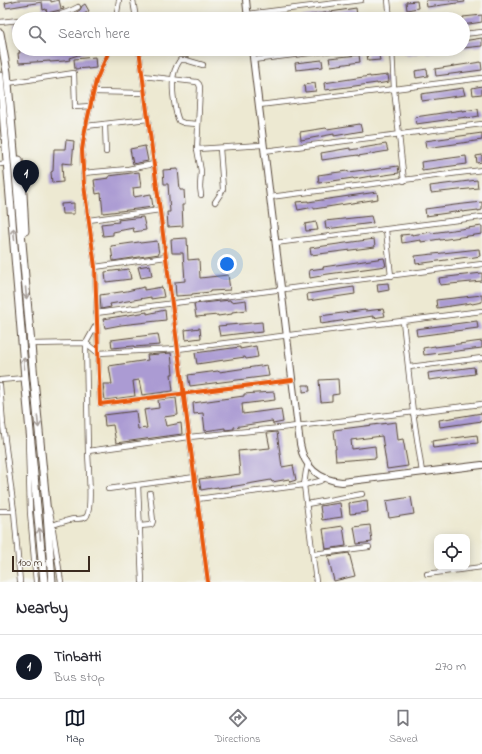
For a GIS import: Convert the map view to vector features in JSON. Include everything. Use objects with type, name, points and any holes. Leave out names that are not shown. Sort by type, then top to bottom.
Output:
[{"type":"main road","points":[[246,0],[248,12]]},
{"type":"main road","points":[[0,34],[6,62],[13,142],[19,160],[23,194],[25,237],[23,254],[52,582]]},
{"type":"main road","points":[[253,56],[286,335],[302,454],[308,464],[325,478],[348,482],[482,465]]},
{"type":"main road","points":[[0,76],[4,164],[26,378],[44,582]]},
{"type":"street","points":[[117,12],[119,0]]},
{"type":"street","points":[[133,0],[135,12]]},
{"type":"street","points":[[276,12],[362,0]]},
{"type":"street","points":[[388,0],[389,12]]},
{"type":"street","points":[[70,12],[78,7]]},
{"type":"street","points":[[0,22],[12,21]]},
{"type":"street","points":[[470,33],[482,32]]},
{"type":"street","points":[[107,56],[96,81],[82,150],[88,220],[95,267],[100,404],[292,380]]},
{"type":"street","points":[[140,56],[208,582]]},
{"type":"street","points":[[253,60],[285,56]]},
{"type":"street","points":[[392,56],[394,89],[404,181]]},
{"type":"street","points":[[198,124],[179,122],[175,110],[173,80],[177,64],[180,60],[186,60],[202,65]]},
{"type":"street","points":[[8,83],[74,73],[75,106],[91,106]]},
{"type":"street","points":[[143,76],[196,82],[199,84],[197,149],[201,171],[201,195]]},
{"type":"street","points":[[259,105],[482,78]]},
{"type":"street","points":[[94,92],[145,93]]},
{"type":"street","points":[[86,126],[148,118]]},
{"type":"street","points":[[105,124],[106,152]]},
{"type":"street","points":[[197,149],[264,148],[399,135],[482,124]]},
{"type":"street","points":[[215,202],[223,189],[220,148]]},
{"type":"street","points":[[83,173],[128,169],[154,164]]},
{"type":"street","points":[[270,197],[482,170]]},
{"type":"street","points":[[88,220],[160,210]]},
{"type":"street","points":[[275,243],[482,217]]},
{"type":"street","points":[[386,230],[391,276]]},
{"type":"street","points":[[95,267],[166,257]]},
{"type":"street","points":[[96,313],[482,264]]},
{"type":"street","points":[[30,344],[86,343],[98,353],[178,349],[482,311]]},
{"type":"street","points":[[403,321],[413,412],[422,472]]},
{"type":"street","points":[[52,525],[81,519],[86,517],[88,513],[90,497],[86,343],[97,324]]},
{"type":"street","points":[[409,367],[482,358]]},
{"type":"street","points":[[0,380],[26,378]]},
{"type":"street","points":[[0,385],[3,425],[14,511],[20,582]]},
{"type":"street","points":[[28,400],[29,475],[36,582]]},
{"type":"street","points":[[88,451],[190,437],[482,404]]},
{"type":"street","points":[[308,464],[304,485],[316,582]]},
{"type":"street","points":[[108,489],[195,477]]},
{"type":"street","points":[[198,499],[304,485],[320,481],[325,478]]},
{"type":"street","points":[[138,485],[142,582]]},
{"type":"street","points":[[140,526],[151,525],[153,521],[150,493]]},
{"type":"street","points":[[307,504],[362,494]]},
{"type":"street","points":[[46,504],[50,513],[61,582]]},
{"type":"street","points":[[0,511],[14,511]]},
{"type":"street","points":[[313,554],[369,547]]},
{"type":"street","points":[[427,574],[482,567]]},
{"type":"building","points":[[18,0],[51,0],[51,2],[59,0],[61,8],[63,7],[64,9],[47,12],[46,9],[43,10],[42,2],[6,8],[5,3]]},
{"type":"building","points":[[426,0],[464,0],[465,2],[427,7]]},
{"type":"building","points":[[417,1],[418,8],[407,10],[406,2]]},
{"type":"building","points":[[85,4],[89,11],[76,12],[80,10]]},
{"type":"building","points":[[356,8],[356,12],[331,12]]},
{"type":"building","points":[[482,15],[482,22],[470,24],[470,16]]},
{"type":"building","points":[[482,38],[482,46],[470,47],[470,40]]},
{"type":"building","points":[[18,56],[75,56],[69,58],[70,60],[64,61],[19,63]]},
{"type":"building","points":[[359,56],[360,62],[331,66],[329,58]]},
{"type":"building","points":[[367,56],[379,56],[380,60],[368,61]]},
{"type":"building","points":[[95,57],[96,68],[75,69],[74,59]]},
{"type":"building","points":[[322,60],[323,67],[296,70],[295,63]]},
{"type":"building","points":[[481,62],[482,70],[436,76],[435,69]]},
{"type":"building","points":[[427,69],[428,76],[416,78],[415,71]]},
{"type":"building","points":[[388,75],[389,82],[325,90],[324,83],[370,76]]},
{"type":"building","points":[[315,83],[316,91],[305,92],[304,85]]},
{"type":"building","points":[[482,86],[482,94],[473,95],[472,88]]},
{"type":"building","points":[[463,88],[465,95],[422,101],[421,94]]},
{"type":"building","points":[[478,109],[479,116],[416,124],[415,117]]},
{"type":"building","points":[[360,124],[362,131],[301,140],[300,132]]},
{"type":"building","points":[[482,133],[482,140],[426,148],[425,141]]},
{"type":"building","points":[[66,140],[74,141],[72,164],[62,163],[63,182],[52,183],[51,172],[53,171],[54,149],[65,149]]},
{"type":"building","points":[[386,144],[388,151],[322,160],[321,153]]},
{"type":"building","points":[[145,146],[148,161],[133,164],[130,149]]},
{"type":"building","points":[[482,155],[482,162],[477,163],[476,156]]},
{"type":"building","points":[[466,156],[467,164],[422,170],[421,162]]},
{"type":"building","points":[[398,166],[399,173],[319,183],[318,175]]},
{"type":"building","points":[[178,169],[180,190],[184,190],[185,205],[182,205],[183,226],[168,227],[167,212],[170,212],[168,184],[164,184],[163,170]]},
{"type":"building","points":[[139,172],[141,187],[133,188],[134,197],[151,194],[153,207],[103,213],[101,193],[96,194],[94,180],[109,178],[109,176]]},
{"type":"building","points":[[477,180],[478,188],[431,193],[430,186]]},
{"type":"building","points":[[377,192],[378,199],[314,209],[314,207],[298,210],[296,202],[308,202]]},
{"type":"building","points":[[482,202],[482,210],[478,211],[462,211],[426,216],[425,209]]},
{"type":"building","points":[[74,203],[74,214],[62,214],[61,204]]},
{"type":"building","points":[[371,216],[373,223],[326,229],[325,221]]},
{"type":"building","points":[[143,217],[146,230],[134,232],[133,228],[113,232],[113,235],[103,236],[101,224]]},
{"type":"building","points":[[316,222],[318,230],[306,231],[305,224]]},
{"type":"building","points":[[482,226],[482,234],[440,240],[421,242],[421,240],[402,243],[401,235],[431,233]]},
{"type":"building","points":[[187,238],[188,260],[199,259],[200,278],[228,275],[230,290],[210,291],[192,295],[176,296],[175,282],[185,281],[183,253],[172,253],[171,239]]},
{"type":"building","points":[[374,239],[375,247],[311,255],[310,248]]},
{"type":"building","points":[[157,241],[159,254],[113,261],[111,246]]},
{"type":"building","points":[[479,249],[480,256],[416,264],[415,256]]},
{"type":"building","points":[[384,258],[386,266],[321,275],[310,278],[309,270]]},
{"type":"building","points":[[150,265],[152,276],[141,278],[138,267]]},
{"type":"building","points":[[129,269],[131,279],[106,282],[105,272]]},
{"type":"building","points":[[482,273],[482,281],[440,285],[439,278]]},
{"type":"building","points":[[388,283],[389,290],[378,292],[377,284]]},
{"type":"building","points":[[144,287],[144,290],[162,287],[164,297],[151,299],[151,297],[110,304],[111,307],[101,309],[100,295]]},
{"type":"building","points":[[354,287],[355,294],[308,301],[307,294]]},
{"type":"building","points":[[482,295],[482,302],[437,308],[436,300]]},
{"type":"building","points":[[230,300],[231,302],[246,300],[247,310],[218,316],[196,317],[194,304]]},
{"type":"building","points":[[383,309],[385,316],[373,318],[373,316],[321,324],[320,316]]},
{"type":"building","points":[[165,310],[166,320],[105,328],[103,319],[147,312],[147,314]]},
{"type":"building","points":[[477,321],[478,328],[417,336],[416,329]]},
{"type":"building","points":[[262,322],[263,332],[220,336],[218,326]]},
{"type":"building","points":[[200,328],[201,338],[186,340],[185,330]]},
{"type":"building","points":[[158,334],[160,345],[112,348],[111,340]]},
{"type":"building","points":[[482,341],[482,348],[424,355],[423,348]]},
{"type":"building","points":[[256,346],[258,357],[246,359],[245,357],[197,364],[195,353]]},
{"type":"building","points":[[171,353],[173,391],[142,395],[139,380],[133,381],[135,396],[105,400],[103,384],[112,384],[109,366],[148,360],[147,355]]},
{"type":"building","points":[[267,365],[269,376],[190,386],[188,375]]},
{"type":"building","points":[[474,367],[475,374],[429,380],[428,373]]},
{"type":"building","points":[[338,379],[339,394],[332,395],[332,401],[321,402],[319,380]]},
{"type":"building","points":[[303,385],[309,385],[310,391],[303,392]]},
{"type":"building","points":[[274,392],[275,400],[242,404],[243,414],[281,409],[283,422],[273,424],[272,421],[234,427],[234,429],[225,430],[225,428],[205,431],[203,413],[194,414],[193,403],[244,396],[244,394]]},
{"type":"building","points":[[176,398],[178,415],[164,417],[166,426],[181,423],[182,434],[116,443],[113,425],[105,426],[104,415],[136,411],[138,429],[147,428],[144,410],[159,408],[158,400]]},
{"type":"building","points":[[482,413],[482,421],[440,427],[439,420]]},
{"type":"building","points":[[396,422],[398,440],[403,439],[408,466],[387,469],[382,436],[351,440],[352,449],[375,446],[376,458],[336,461],[334,430]]},
{"type":"building","points":[[277,432],[282,467],[293,465],[296,480],[290,482],[289,479],[272,482],[271,480],[201,490],[199,479],[240,474],[238,451],[270,448],[267,433]]},
{"type":"building","points":[[477,435],[478,443],[433,448],[432,441]]},
{"type":"building","points":[[411,497],[414,514],[389,518],[386,501]]},
{"type":"building","points":[[367,500],[368,512],[350,514],[349,503]]},
{"type":"building","points":[[340,503],[342,517],[322,520],[320,506]]},
{"type":"building","points":[[370,525],[372,542],[357,544],[354,527]]},
{"type":"building","points":[[343,526],[346,546],[326,549],[323,529]]},
{"type":"building","points":[[349,553],[355,576],[334,581],[328,556]]},
{"type":"cycle path","points":[[107,56],[96,81],[82,150],[84,185],[95,267],[100,404],[292,380]]},
{"type":"cycle path","points":[[140,56],[208,582]]},
{"type":"place","name":"Tinbatti","points":[[26,193]]}]
